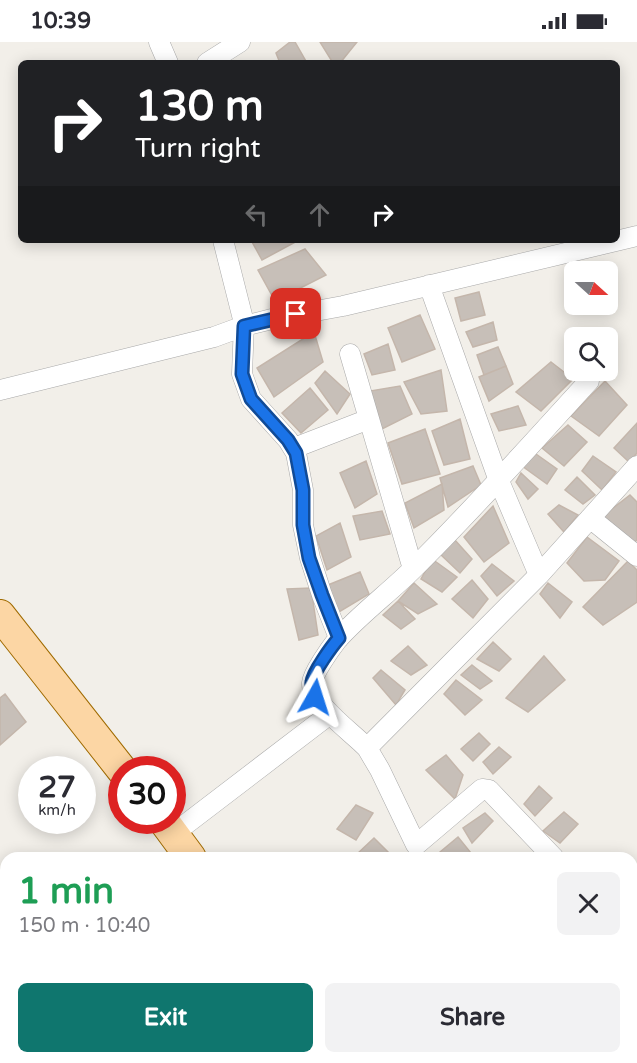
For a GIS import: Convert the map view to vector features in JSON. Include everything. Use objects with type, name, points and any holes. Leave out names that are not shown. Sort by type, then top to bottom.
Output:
[{"type":"main road","points":[[0,615],[111,756]]},
{"type":"street","points":[[159,42],[167,60]]},
{"type":"street","points":[[212,60],[240,42]]},
{"type":"street","points":[[620,240],[637,236]]},
{"type":"street","points":[[224,243],[244,326],[242,374],[251,399],[294,448],[303,490],[303,525],[309,558],[339,638]]},
{"type":"street","points":[[0,390],[214,337],[272,319],[342,306],[607,243]]},
{"type":"street","points":[[429,285],[499,481],[539,575]]},
{"type":"street","points":[[350,354],[413,569]]},
{"type":"street","points":[[548,852],[485,788],[421,851],[367,748],[315,697],[312,680],[339,638],[413,569],[499,481],[589,381]]},
{"type":"street","points":[[294,448],[369,419]]},
{"type":"street","points":[[367,748],[539,575],[637,466]]},
{"type":"street","points":[[590,519],[637,556]]},
{"type":"street","points":[[179,845],[330,714]]},
{"type":"building","points":[[290,42],[295,42],[305,60],[279,60],[276,53]]},
{"type":"building","points":[[320,42],[357,42],[342,60],[331,60]]},
{"type":"building","points":[[253,243],[293,243],[262,260]]},
{"type":"building","points":[[305,249],[326,275],[275,301],[258,270]]},
{"type":"building","points":[[479,292],[485,315],[461,321],[455,298]]},
{"type":"building","points":[[420,315],[435,349],[402,362],[388,328]]},
{"type":"building","points":[[493,322],[497,340],[473,347],[466,332]]},
{"type":"building","points":[[314,332],[323,362],[274,397],[257,368]]},
{"type":"building","points":[[388,344],[395,370],[372,375],[364,354]]},
{"type":"building","points":[[498,347],[506,366],[484,375],[477,355]]},
{"type":"building","points":[[551,362],[564,372],[564,381],[571,381],[541,411],[516,392]]},
{"type":"building","points":[[506,366],[513,384],[489,401],[479,377]]},
{"type":"building","points":[[441,370],[447,411],[421,414],[404,382]]},
{"type":"building","points":[[325,371],[350,394],[337,414],[315,383]]},
{"type":"building","points":[[605,381],[627,405],[599,436],[571,416]]},
{"type":"building","points":[[400,386],[412,414],[382,429],[370,391]]},
{"type":"building","points":[[310,388],[328,410],[301,433],[282,413]]},
{"type":"building","points":[[518,406],[526,425],[499,431],[491,414]]},
{"type":"building","points":[[460,419],[470,459],[444,465],[432,431]]},
{"type":"building","points":[[637,423],[637,453],[629,462],[614,448]]},
{"type":"building","points":[[568,425],[587,442],[564,466],[542,448]]},
{"type":"building","points":[[425,429],[440,474],[402,484],[388,443]]},
{"type":"building","points":[[536,454],[557,469],[547,484],[522,466]]},
{"type":"building","points":[[593,456],[616,472],[602,490],[582,471]]},
{"type":"building","points":[[366,461],[377,494],[355,508],[340,473]]},
{"type":"building","points":[[473,466],[481,485],[448,507],[440,478]]},
{"type":"building","points":[[521,473],[538,489],[528,499],[516,482]]},
{"type":"building","points":[[577,477],[595,495],[583,504],[565,490]]},
{"type":"building","points":[[442,484],[444,510],[414,528],[405,503]]},
{"type":"building","points":[[630,495],[637,502],[637,540],[632,544],[599,519]]},
{"type":"building","points":[[559,505],[578,515],[564,532],[548,514]]},
{"type":"building","points":[[493,506],[509,543],[484,562],[464,537]]},
{"type":"building","points":[[382,511],[390,534],[360,540],[353,516]]},
{"type":"building","points":[[340,523],[351,557],[327,570],[316,536]]},
{"type":"building","points":[[587,537],[619,561],[605,580],[584,581],[567,563]]},
{"type":"building","points":[[454,539],[472,559],[460,573],[439,553]]},
{"type":"building","points":[[432,559],[457,577],[442,592],[421,579]]},
{"type":"building","points":[[628,561],[637,570],[637,602],[603,625],[583,607]]},
{"type":"building","points":[[492,564],[514,581],[497,596],[481,576]]},
{"type":"building","points":[[360,572],[369,594],[339,612],[328,585]]},
{"type":"building","points":[[472,580],[488,599],[473,618],[452,599]]},
{"type":"building","points":[[414,583],[437,604],[418,614],[398,601]]},
{"type":"building","points":[[548,583],[572,602],[560,618],[540,594]]},
{"type":"building","points":[[311,588],[318,635],[299,640],[287,589]]},
{"type":"building","points":[[398,601],[415,619],[401,629],[383,615]]},
{"type":"building","points":[[493,642],[511,659],[499,671],[477,659]]},
{"type":"building","points":[[408,646],[427,665],[411,675],[391,661]]},
{"type":"building","points":[[544,656],[565,680],[528,712],[506,698]]},
{"type":"building","points":[[472,665],[492,681],[480,689],[461,675]]},
{"type":"building","points":[[381,670],[405,690],[396,705],[373,678]]},
{"type":"building","points":[[456,680],[482,700],[465,715],[444,694]]},
{"type":"building","points":[[5,694],[26,722],[0,745],[0,698]]},
{"type":"building","points":[[479,733],[490,744],[473,761],[461,749]]},
{"type":"building","points":[[499,747],[511,757],[493,774],[483,762]]},
{"type":"building","points":[[446,755],[463,775],[455,799],[426,770]]},
{"type":"building","points":[[539,786],[552,798],[535,816],[524,804]]},
{"type":"building","points":[[356,805],[373,813],[356,840],[337,829]]},
{"type":"building","points":[[564,812],[578,824],[560,843],[543,831]]},
{"type":"building","points":[[485,813],[493,821],[472,843],[463,828]]},
{"type":"building","points":[[458,837],[470,852],[440,852]]},
{"type":"building","points":[[374,838],[388,852],[359,852]]},
{"type":"route","points":[[296,314],[244,326],[242,374],[251,399],[288,440],[296,453],[303,490],[304,537],[309,558],[339,638],[312,680],[315,697]]}]
